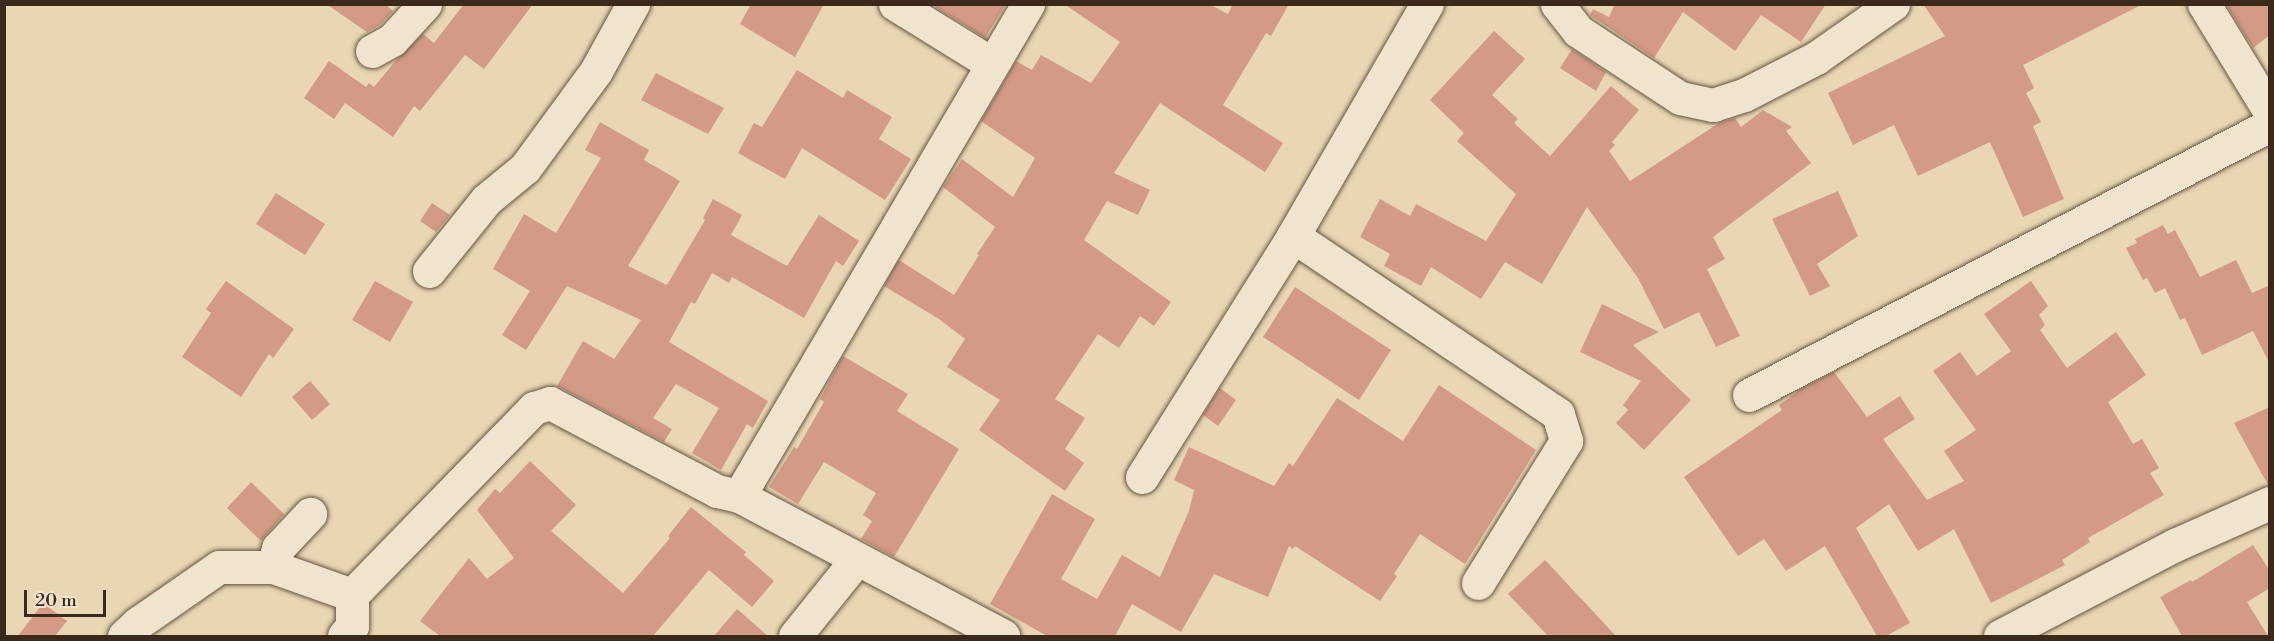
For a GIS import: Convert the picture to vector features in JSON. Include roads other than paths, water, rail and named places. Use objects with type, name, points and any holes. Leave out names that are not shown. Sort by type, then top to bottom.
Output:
[{"type":"street","points":[[372,51],[392,40],[425,4]]},
{"type":"street","points":[[429,271],[486,200],[525,168],[596,71],[633,4]]},
{"type":"street","points":[[895,4],[992,64]]},
{"type":"street","points":[[738,496],[1028,4]]},
{"type":"street","points":[[1142,477],[1293,236],[1428,4]]},
{"type":"street","points":[[1557,4],[1578,31],[1670,92],[1680,98],[1713,105],[1744,95],[1816,58],[1893,4]]},
{"type":"street","points":[[2204,4],[2270,112]]},
{"type":"street","points":[[1749,395],[2270,125]]},
{"type":"street","points":[[1293,236],[1558,414],[1566,441],[1478,583]]},
{"type":"street","points":[[344,636],[352,626],[352,595],[534,408],[550,403],[717,491],[738,496],[1003,636]]},
{"type":"street","points":[[2000,636],[2175,545],[2270,503]]},
{"type":"street","points":[[273,567],[278,548],[309,514]]},
{"type":"street","points":[[795,636],[856,560]]},
{"type":"street","points":[[124,636],[138,623],[219,567],[273,567],[352,595]]}]
